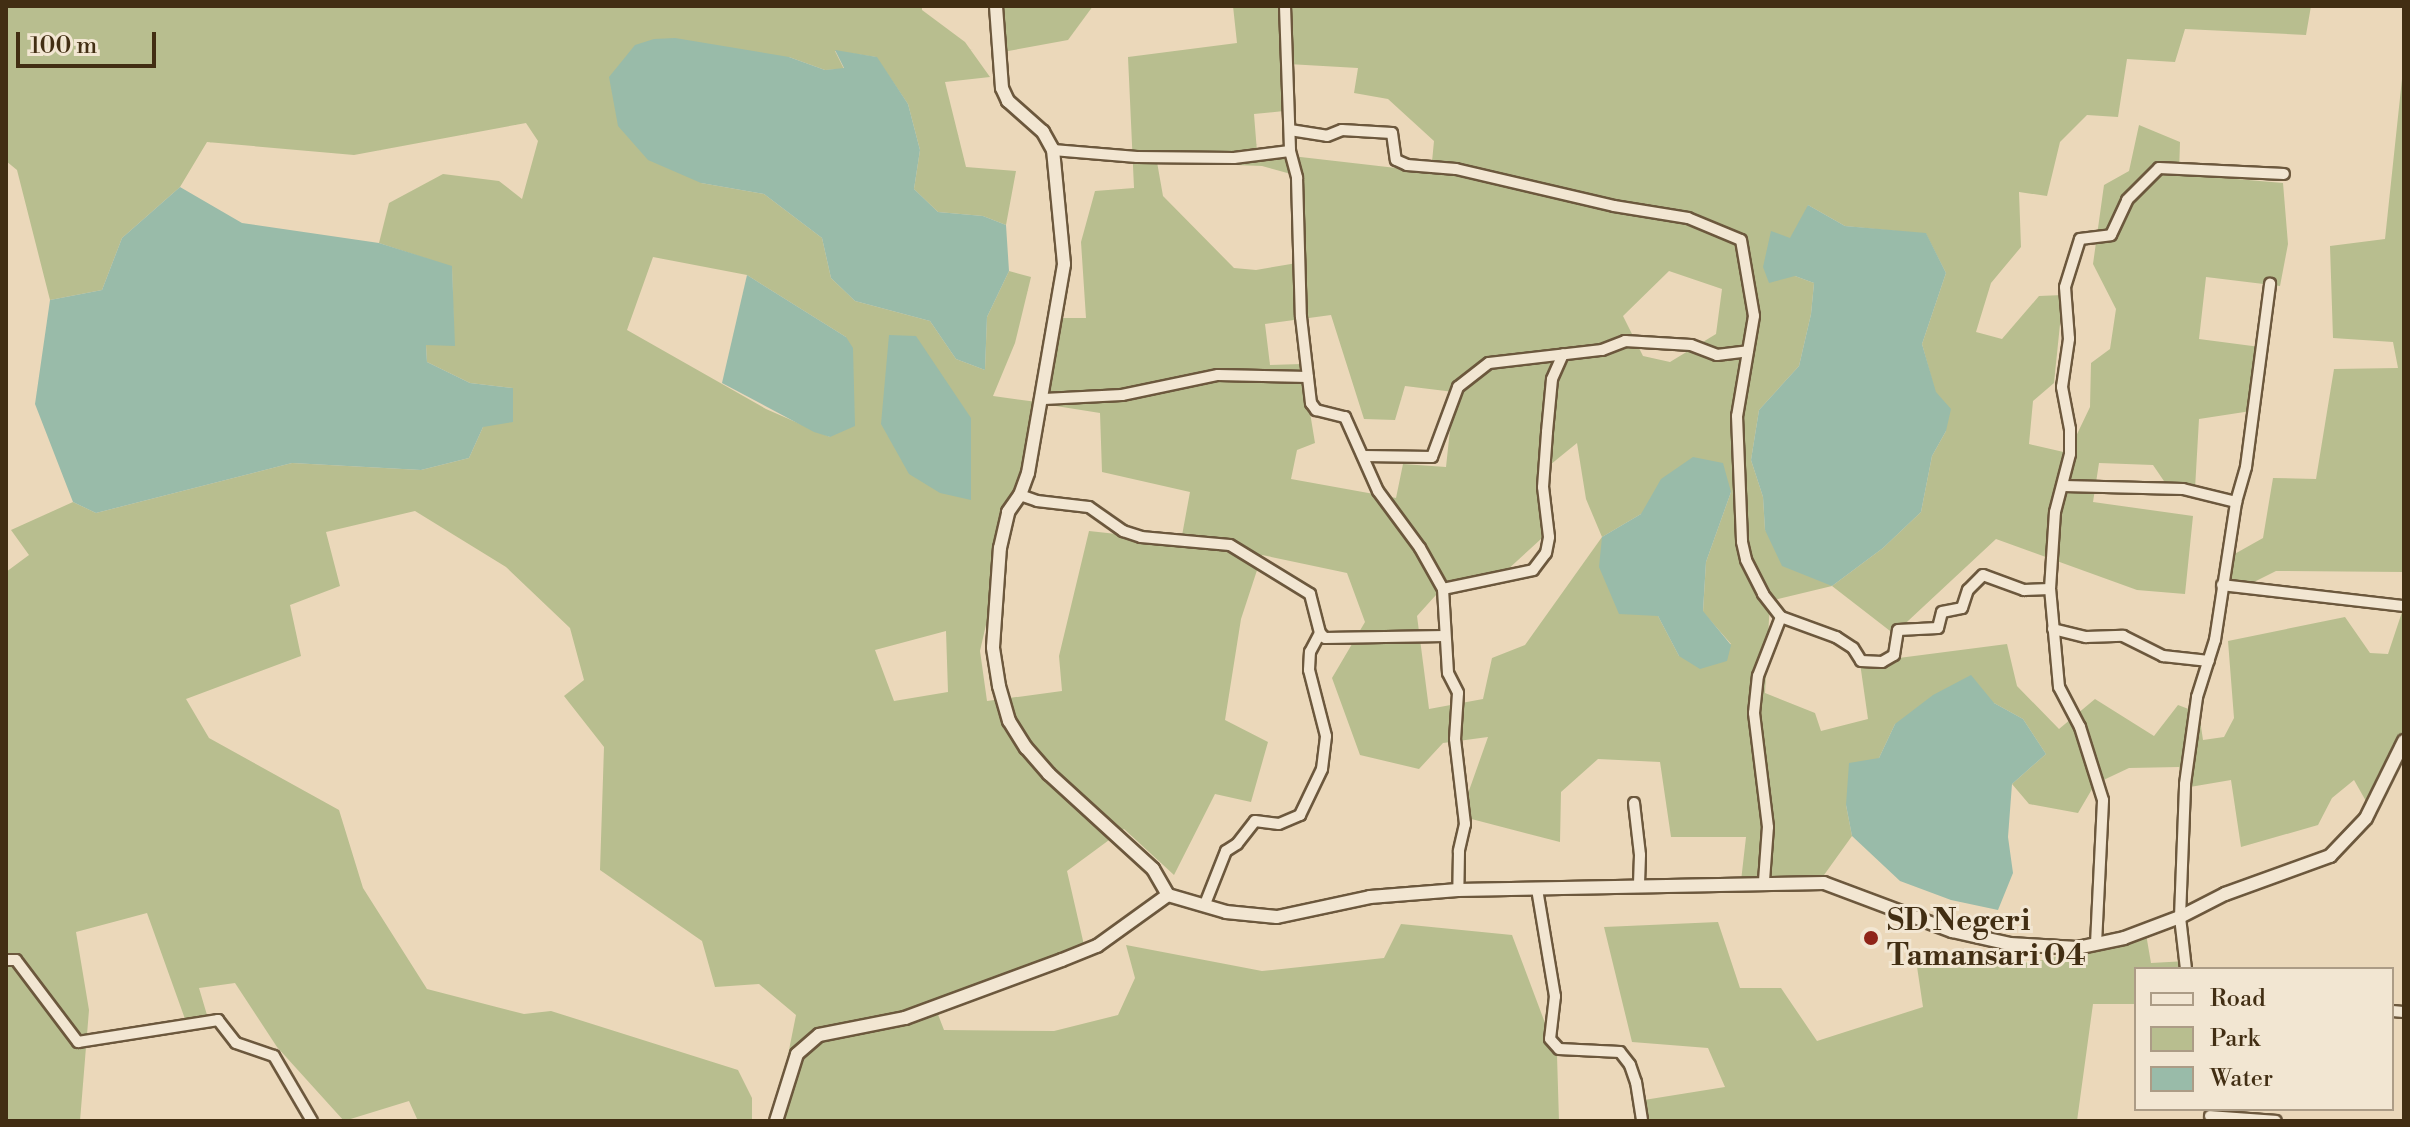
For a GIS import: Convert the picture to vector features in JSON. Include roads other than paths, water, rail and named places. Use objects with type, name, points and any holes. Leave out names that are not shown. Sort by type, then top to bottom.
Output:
[{"type":"street","points":[[996,6],[1002,88],[1008,101],[1043,132],[1053,150],[1064,264],[1050,337],[1044,399],[1020,495],[1008,512],[1000,548],[993,647],[1009,721],[1026,748],[1049,774],[1153,869],[1168,895],[1226,912],[1277,917],[1370,897],[1458,890],[1764,881],[1824,883],[1952,931],[2010,944],[2077,948],[2180,917],[2225,894],[2330,856],[2366,818],[2404,741]]},
{"type":"street","points":[[1285,6],[1290,151],[1297,178],[1301,317],[1311,403],[1316,410],[1345,417],[1378,491],[1420,548],[1443,589],[1448,673],[1458,693],[1455,739],[1465,824],[1458,890]]},
{"type":"street","points":[[1290,130],[1327,136],[1342,130],[1392,133],[1396,138],[1396,160],[1407,165],[1456,169],[1614,206],[1688,218],[1741,240],[1754,316],[1737,416],[1742,542],[1746,560],[1763,594],[1781,617],[1836,637],[1853,648],[1861,661],[1882,662],[1894,655],[1898,630],[1938,628],[1942,612],[1962,608],[1968,590],[1983,575],[2024,590],[2050,589]]},
{"type":"street","points":[[1053,150],[1137,157],[1234,158],[1290,151]]},
{"type":"street","points":[[2096,944],[2103,800],[2080,727],[2059,687],[2050,589],[2055,512],[2064,486],[2070,429],[2062,387],[2069,339],[2065,287],[2080,239],[2111,235],[2127,200],[2159,168],[2284,174]]},
{"type":"street","points":[[2186,967],[2180,917],[2185,784],[2197,697],[2209,661],[2236,502],[2246,467],[2270,284]]},
{"type":"street","points":[[1364,456],[1432,457],[1458,387],[1489,363],[1602,350],[1625,341],[1691,345],[1717,355],[1748,351]]},
{"type":"street","points":[[1443,589],[1533,570],[1546,553],[1549,537],[1543,487],[1547,432],[1552,379],[1563,354]]},
{"type":"street","points":[[1044,399],[1122,395],[1218,375],[1308,377]]},
{"type":"street","points":[[2064,486],[2183,489],[2236,502]]},
{"type":"street","points":[[1020,495],[1037,501],[1089,507],[1123,531],[1141,537],[1230,545],[1310,594],[1320,633],[1325,638],[1445,636]]},
{"type":"street","points":[[2222,585],[2404,606]]},
{"type":"street","points":[[1764,881],[1768,827],[1754,713],[1758,676],[1781,617]]},
{"type":"street","points":[[2053,629],[2086,637],[2123,636],[2163,656],[2209,661]]},
{"type":"street","points":[[1205,904],[1226,851],[1255,821],[1279,824],[1300,815],[1322,769],[1326,736],[1309,670],[1310,652],[1320,633]]},
{"type":"street","points":[[1634,803],[1640,855],[1639,885]]},
{"type":"street","points":[[1537,889],[1555,996],[1550,1039],[1559,1049],[1620,1052],[1630,1065],[1636,1082],[1642,1121]]},
{"type":"street","points":[[776,1121],[797,1054],[819,1035],[905,1018],[1097,946],[1168,895]]},
{"type":"street","points":[[6,960],[16,960],[78,1042],[218,1020],[236,1043],[274,1056],[312,1121]]},
{"type":"street","points":[[2210,1115],[2276,1121]]},
{"type":"water","points":[[675,38],[789,57],[825,70],[844,68],[835,50],[877,57],[908,104],[920,150],[914,189],[938,212],[983,216],[1006,225],[1009,271],[987,317],[985,370],[956,359],[930,321],[855,301],[831,278],[822,238],[764,194],[701,183],[648,160],[618,126],[609,77],[635,45],[654,39]]},
{"type":"water","points":[[180,187],[242,223],[379,243],[452,266],[455,346],[426,345],[427,362],[470,383],[513,388],[513,422],[483,427],[469,458],[421,470],[292,463],[96,513],[73,502],[35,404],[50,300],[102,290],[122,238]]},
{"type":"water","points":[[1808,205],[1845,226],[1926,233],[1946,273],[1922,344],[1936,392],[1951,409],[1946,431],[1932,456],[1921,512],[1883,548],[1832,586],[1782,566],[1765,530],[1763,497],[1751,460],[1759,410],[1799,366],[1811,314],[1814,283],[1795,276],[1769,283],[1763,267],[1771,231],[1790,238]]},
{"type":"water","points":[[747,275],[846,337],[853,348],[855,426],[830,437],[814,432],[722,383]]},
{"type":"water","points":[[889,335],[916,336],[971,418],[971,500],[940,493],[909,474],[881,424]]},
{"type":"water","points":[[1693,457],[1723,463],[1731,492],[1706,562],[1703,611],[1731,645],[1727,661],[1700,669],[1679,656],[1658,616],[1619,614],[1599,567],[1602,537],[1641,514],[1661,479]]},
{"type":"water","points":[[1971,675],[1994,703],[2023,719],[2046,754],[2012,784],[2008,837],[2013,873],[1998,910],[1951,900],[1900,881],[1852,836],[1846,805],[1849,763],[1879,758],[1895,724],[1933,695]]},
{"type":"place","name":"SD Negeri Tamansari 04","points":[[1871,938]]}]
